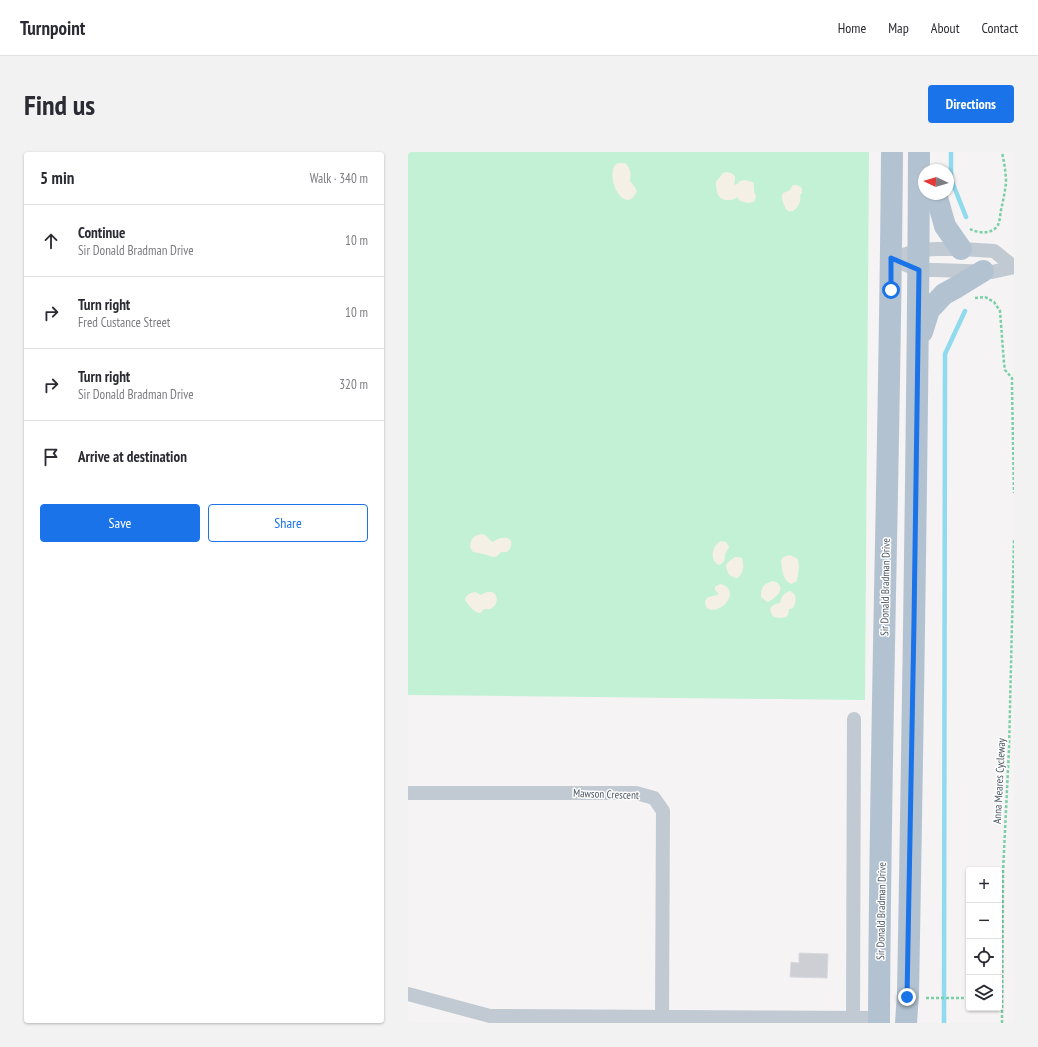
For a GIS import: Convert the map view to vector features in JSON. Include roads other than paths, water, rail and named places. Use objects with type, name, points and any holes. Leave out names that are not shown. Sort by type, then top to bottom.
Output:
[{"type":"main road","name":"Sir Donald Bradman Drive","points":[[880,1021],[884,644],[892,152]]},
{"type":"main road","points":[[906,1023],[917,996],[914,630],[919,152]]},
{"type":"main road","points":[[934,152],[934,164]]},
{"type":"main road","points":[[938,200],[945,226],[961,249]]},
{"type":"main road","points":[[918,343],[929,310],[944,294],[983,271]]},
{"type":"main road","points":[[880,1021],[917,996]]},
{"type":"street","points":[[891,258],[919,260],[937,249],[994,251],[1014,267]]},
{"type":"street","points":[[891,258],[919,260],[936,270],[992,272],[1014,267]]},
{"type":"street","points":[[852,1017],[854,719]]},
{"type":"street","name":"Mawson Crescent","points":[[408,793],[636,794],[654,798],[663,811],[662,1017]]},
{"type":"street","points":[[408,994],[490,1020],[662,1017],[782,1020],[852,1017],[880,1021]]},
{"type":"waterway","points":[[951,152],[951,179],[966,217]]},
{"type":"waterway","points":[[944,1023],[945,354],[965,311]]}]
